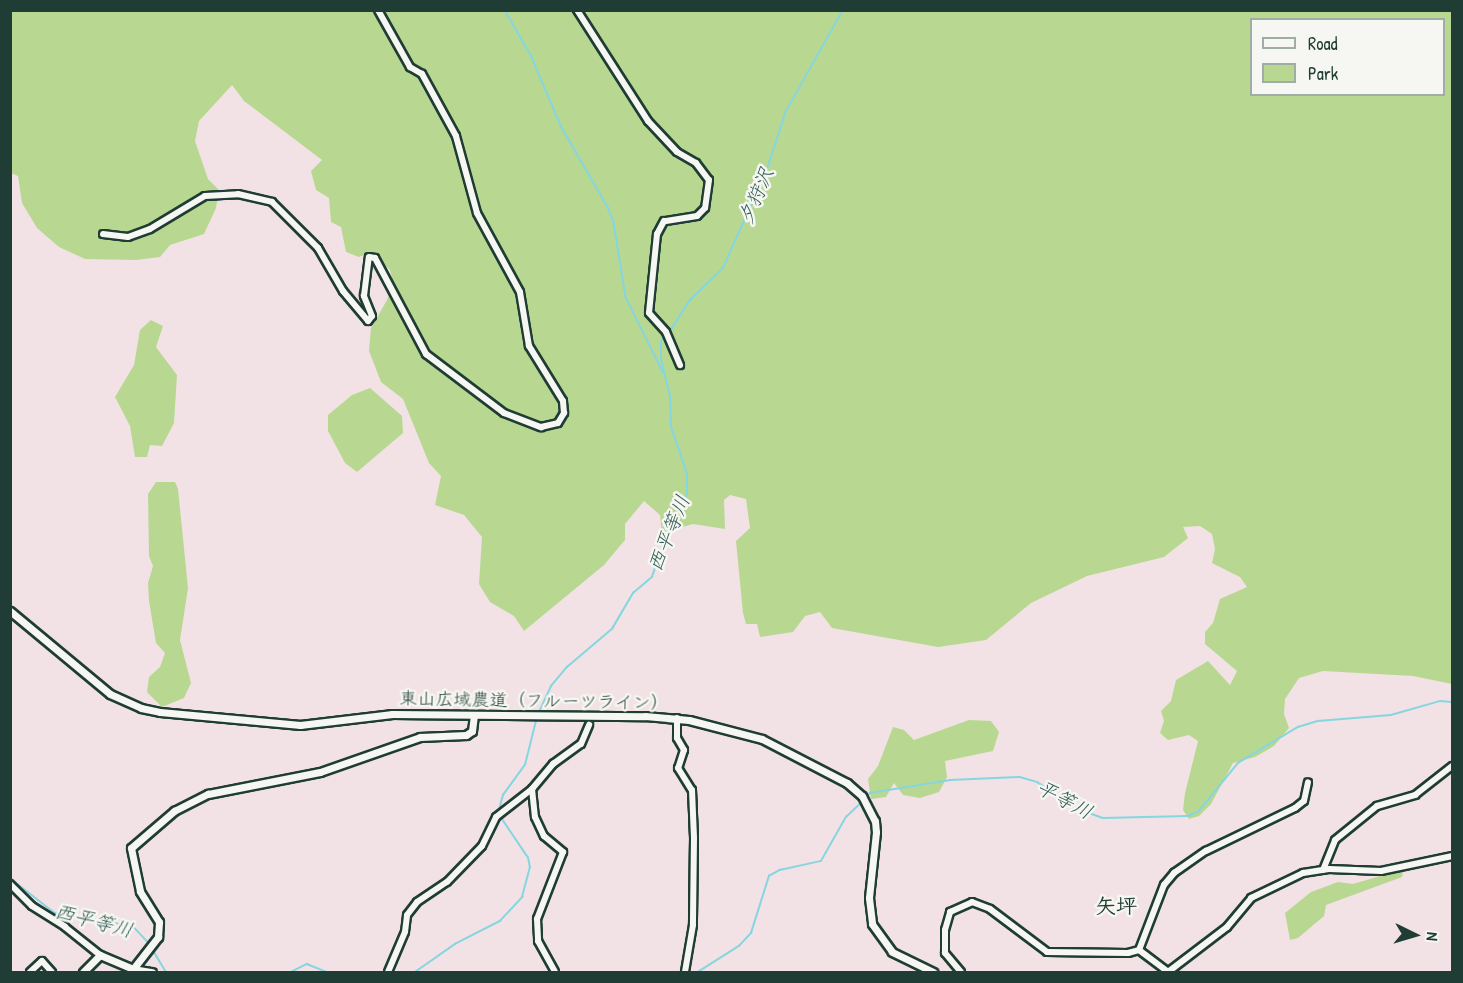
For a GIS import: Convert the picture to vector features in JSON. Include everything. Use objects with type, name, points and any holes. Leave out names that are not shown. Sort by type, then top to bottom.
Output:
[{"type":"street","points":[[103,234],[128,237],[150,229],[206,196],[238,194],[272,202],[318,248],[343,291],[368,321],[372,316],[364,296],[369,257],[375,258],[426,354],[504,413],[541,427],[558,423],[564,413],[563,401],[529,346],[520,292],[477,213],[456,136],[422,74],[410,67],[378,10]]},
{"type":"street","points":[[577,10],[648,121],[677,152],[696,163],[709,180],[705,208],[697,216],[664,221],[657,234],[649,313],[666,332],[680,365]]},
{"type":"street","name":"東山広域農道（フルーツライン）","points":[[10,611],[90,680],[141,708],[288,724],[392,714],[677,718],[762,739],[847,783],[862,796],[875,821],[869,898],[872,924],[892,952],[933,972]]},
{"type":"street","points":[[133,969],[153,943],[160,924],[140,891],[131,848],[174,811],[208,794],[320,772],[420,737],[466,735],[472,731],[474,715]]},
{"type":"street","points":[[677,718],[677,738],[684,750],[678,768],[693,790],[693,925],[685,972]]},
{"type":"street","points":[[388,972],[405,932],[407,915],[482,846],[497,816],[532,789],[553,764],[581,744],[589,724]]},
{"type":"street","points":[[1323,870],[1335,840],[1377,806],[1415,795],[1452,766]]},
{"type":"street","points":[[1139,950],[1164,885],[1174,873],[1206,851],[1295,808],[1304,801],[1308,782]]},
{"type":"street","points":[[532,789],[535,817],[544,836],[563,852],[537,919],[538,940],[555,972]]},
{"type":"street","points":[[1139,950],[1168,972],[1227,927],[1251,898],[1303,873],[1323,870],[1381,871],[1452,856]]},
{"type":"street","points":[[10,884],[32,906],[66,927],[100,955],[133,969],[153,972]]},
{"type":"street","points":[[961,972],[945,953],[945,930],[950,912],[972,902],[990,909],[1047,952],[1128,953],[1139,950]]},
{"type":"street","points":[[83,972],[100,955]]},
{"type":"street","points":[[30,972],[42,961],[52,972]]},
{"type":"green space","points":[[11,11],[1452,11],[1452,684],[1413,676],[1323,671],[1299,678],[1285,699],[1284,714],[1289,728],[1274,746],[1255,757],[1233,763],[1211,804],[1199,816],[1189,819],[1183,810],[1198,741],[1189,735],[1168,740],[1160,733],[1164,721],[1161,711],[1171,701],[1176,680],[1208,661],[1230,685],[1237,671],[1205,644],[1205,632],[1213,623],[1220,599],[1247,587],[1240,577],[1212,563],[1215,549],[1212,534],[1200,526],[1183,527],[1188,538],[1164,557],[1087,576],[1031,603],[986,640],[938,647],[832,628],[820,612],[805,616],[793,632],[760,637],[757,624],[746,624],[743,613],[736,541],[750,528],[746,499],[730,495],[724,500],[725,529],[693,524],[662,533],[660,515],[644,501],[625,524],[625,540],[604,565],[524,631],[514,616],[490,602],[479,584],[482,537],[464,515],[435,505],[441,476],[429,463],[403,399],[381,382],[369,351],[371,328],[387,300],[393,282],[390,270],[371,252],[359,257],[346,252],[341,227],[331,222],[329,198],[316,190],[311,171],[322,160],[244,101],[232,85],[199,121],[195,141],[208,179],[219,190],[216,208],[204,234],[170,245],[160,257],[136,260],[85,259],[59,247],[37,228],[22,203],[18,176],[11,173]]},
{"type":"green space","points":[[151,320],[163,326],[156,347],[177,375],[174,423],[162,446],[150,445],[147,457],[135,457],[130,426],[115,397],[134,365],[140,330]]},
{"type":"green space","points":[[370,388],[402,416],[403,433],[357,472],[345,463],[328,431],[328,415],[352,395]]},
{"type":"green space","points":[[156,482],[175,482],[178,489],[188,588],[180,640],[191,683],[184,698],[162,707],[147,692],[149,677],[160,667],[165,653],[156,643],[148,583],[153,566],[149,556],[148,494]]},
{"type":"green space","points":[[969,720],[991,721],[999,732],[993,751],[945,761],[947,777],[939,792],[920,798],[903,795],[894,783],[886,797],[871,799],[868,779],[878,766],[893,727],[904,730],[914,740]]},
{"type":"green space","points":[[1397,871],[1403,872],[1402,877],[1326,905],[1324,916],[1298,938],[1290,940],[1285,913],[1311,892],[1338,882],[1353,884]]},
{"type":"waterway","points":[[505,10],[532,57],[561,126],[608,207],[614,223],[626,297],[663,372]]},
{"type":"waterway","name":"夕狩沢","points":[[669,333],[690,300],[723,268],[767,169],[786,111],[843,10]]},
{"type":"waterway","name":"西平等川","points":[[539,712],[551,686],[567,667],[612,629],[633,593],[652,577],[668,529],[687,495],[687,474],[671,427],[670,396],[661,361],[661,341],[666,336]]},
{"type":"waterway","name":"平等川","points":[[865,799],[870,793],[950,780],[1020,777],[1037,782],[1081,810],[1103,818],[1188,816],[1199,811],[1238,763],[1298,727],[1318,721],[1391,715],[1440,701],[1452,702]]},
{"type":"waterway","name":"西平等川","points":[[499,810],[503,795],[525,765],[537,717]]},
{"type":"waterway","name":"平等川","points":[[698,972],[739,946],[751,933],[769,876],[780,870],[821,861],[846,817],[862,802]]},
{"type":"waterway","name":"西平等川","points":[[415,972],[455,944],[500,921],[522,897],[530,868],[528,858],[501,818]]},
{"type":"waterway","name":"西平等川","points":[[10,878],[55,913],[133,926],[149,943]]},
{"type":"waterway","name":"西平等川","points":[[153,950],[166,972]]},
{"type":"waterway","name":"西平等川","points":[[291,972],[307,964],[327,972]]},
{"type":"district","name":"矢坪","points":[[1116,906]]}]
